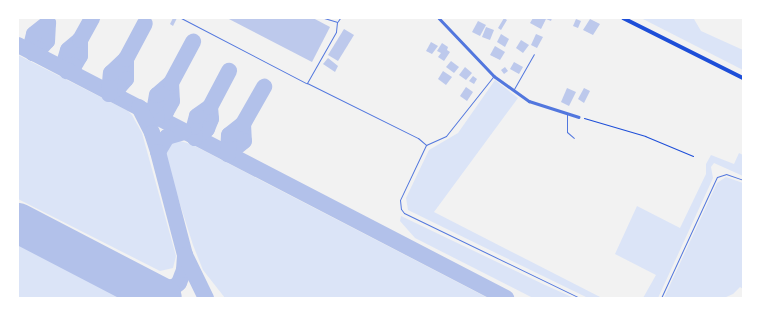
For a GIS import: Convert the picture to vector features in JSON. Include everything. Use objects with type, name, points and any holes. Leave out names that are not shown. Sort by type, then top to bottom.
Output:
[{"type":"main road","points":[[623,18],[743,78]]},
{"type":"street","points":[[439,18],[494,76],[529,100],[579,117]]},
{"type":"lane","points":[[181,18],[418,138],[426,145]]},
{"type":"lane","points":[[324,18],[337,22]]},
{"type":"lane","points":[[307,83],[336,32],[337,22],[340,18]]},
{"type":"lane","points":[[514,89],[534,54]]},
{"type":"lane","points":[[494,76],[446,136],[426,145],[400,200],[401,209],[404,213],[580,298]]},
{"type":"lane","points":[[567,114],[566,132],[574,138]]},
{"type":"lane","points":[[661,298],[717,177],[726,174],[743,180]]},
{"type":"path","points":[[579,117],[645,136],[693,156]]},
{"type":"shaded area","points":[[641,18],[694,19],[701,31],[743,50],[743,70]]},
{"type":"shaded area","points":[[18,55],[128,111],[132,115],[142,133],[176,256],[173,268],[160,271],[18,199]]},
{"type":"shaded area","points":[[495,80],[518,98],[434,212],[602,298],[588,298],[408,210],[406,198],[429,150],[458,133]]},
{"type":"shaded area","points":[[176,140],[191,144],[488,298],[225,298],[203,270],[193,245],[165,157],[168,145]]},
{"type":"shaded area","points":[[739,153],[743,155],[743,176],[714,163],[711,167],[713,178],[658,298],[643,298],[656,275],[615,254],[637,206],[680,228],[706,174],[706,164],[711,155],[734,164]]},
{"type":"shaded area","points":[[726,177],[743,183],[743,289],[740,287],[733,294],[724,298],[664,298],[717,183]]},
{"type":"shaded area","points":[[401,216],[574,298],[533,298],[415,238],[400,221]]},
{"type":"shaded area","points":[[18,241],[25,244],[128,298],[18,298]]},
{"type":"building","points":[[173,18],[177,18],[173,26],[170,24]]},
{"type":"building","points":[[227,18],[313,18],[330,27],[312,62]]},
{"type":"building","points":[[504,18],[507,20],[501,30],[498,28]]},
{"type":"building","points":[[533,18],[552,18],[551,21],[546,19],[541,29],[530,23]]},
{"type":"building","points":[[576,19],[581,21],[578,28],[573,26]]},
{"type":"building","points":[[590,19],[600,24],[593,35],[583,30]]},
{"type":"building","points":[[478,21],[486,25],[480,36],[472,32]]},
{"type":"building","points":[[486,27],[494,30],[490,40],[482,37]]},
{"type":"building","points":[[344,29],[354,35],[338,61],[328,55]]},
{"type":"building","points":[[501,34],[509,39],[505,47],[497,42]]},
{"type":"building","points":[[536,34],[543,37],[537,48],[531,45]]},
{"type":"building","points":[[521,40],[529,45],[523,53],[516,48]]},
{"type":"building","points":[[431,42],[438,46],[432,54],[426,51]]},
{"type":"building","points":[[442,43],[448,47],[447,50],[450,52],[444,61],[438,57],[441,53],[437,51]]},
{"type":"building","points":[[495,46],[505,52],[500,60],[490,55]]},
{"type":"building","points":[[328,58],[338,66],[335,72],[323,64]]},
{"type":"building","points":[[451,61],[459,67],[454,73],[446,67]]},
{"type":"building","points":[[514,62],[523,67],[519,74],[510,69]]},
{"type":"building","points":[[465,67],[472,73],[466,80],[459,75]]},
{"type":"building","points":[[505,67],[508,71],[504,74],[501,70]]},
{"type":"building","points":[[443,71],[452,77],[446,85],[438,79]]},
{"type":"building","points":[[473,76],[477,79],[474,84],[469,81]]},
{"type":"building","points":[[466,87],[473,92],[467,101],[460,96]]},
{"type":"building","points":[[567,88],[576,92],[569,106],[561,102]]},
{"type":"building","points":[[584,88],[590,91],[584,103],[578,99]]},
{"type":"taxiway","points":[[80,40],[80,56],[74,66],[67,71],[65,60],[68,50],[80,40],[92,18]]},
{"type":"taxiway","points":[[48,23],[47,41],[39,50],[33,53],[31,46],[34,34],[48,23]]},
{"type":"taxiway","points":[[126,59],[145,24]]},
{"type":"taxiway","points":[[171,83],[193,42]]},
{"type":"taxiway","points":[[18,45],[506,298]]},
{"type":"taxiway","points":[[126,59],[126,79],[119,87],[109,94],[111,73],[126,59]]},
{"type":"taxiway","points":[[210,107],[229,71]]},
{"type":"taxiway","points":[[171,83],[172,101],[166,112],[157,117],[155,106],[157,95],[171,83]]},
{"type":"taxiway","points":[[243,124],[264,87]]},
{"type":"taxiway","points":[[139,107],[152,133],[158,152]]},
{"type":"taxiway","points":[[210,107],[211,119],[207,129],[195,138],[194,127],[197,116],[210,107]]},
{"type":"taxiway","points":[[243,124],[244,141],[228,154],[229,135],[243,124]]},
{"type":"taxiway","points":[[184,132],[167,137],[158,152],[185,255]]},
{"type":"taxiway","points":[[135,284],[155,289],[174,287],[179,283],[184,270],[185,255],[206,298]]},
{"type":"runway","points":[[18,223],[162,298]]}]
